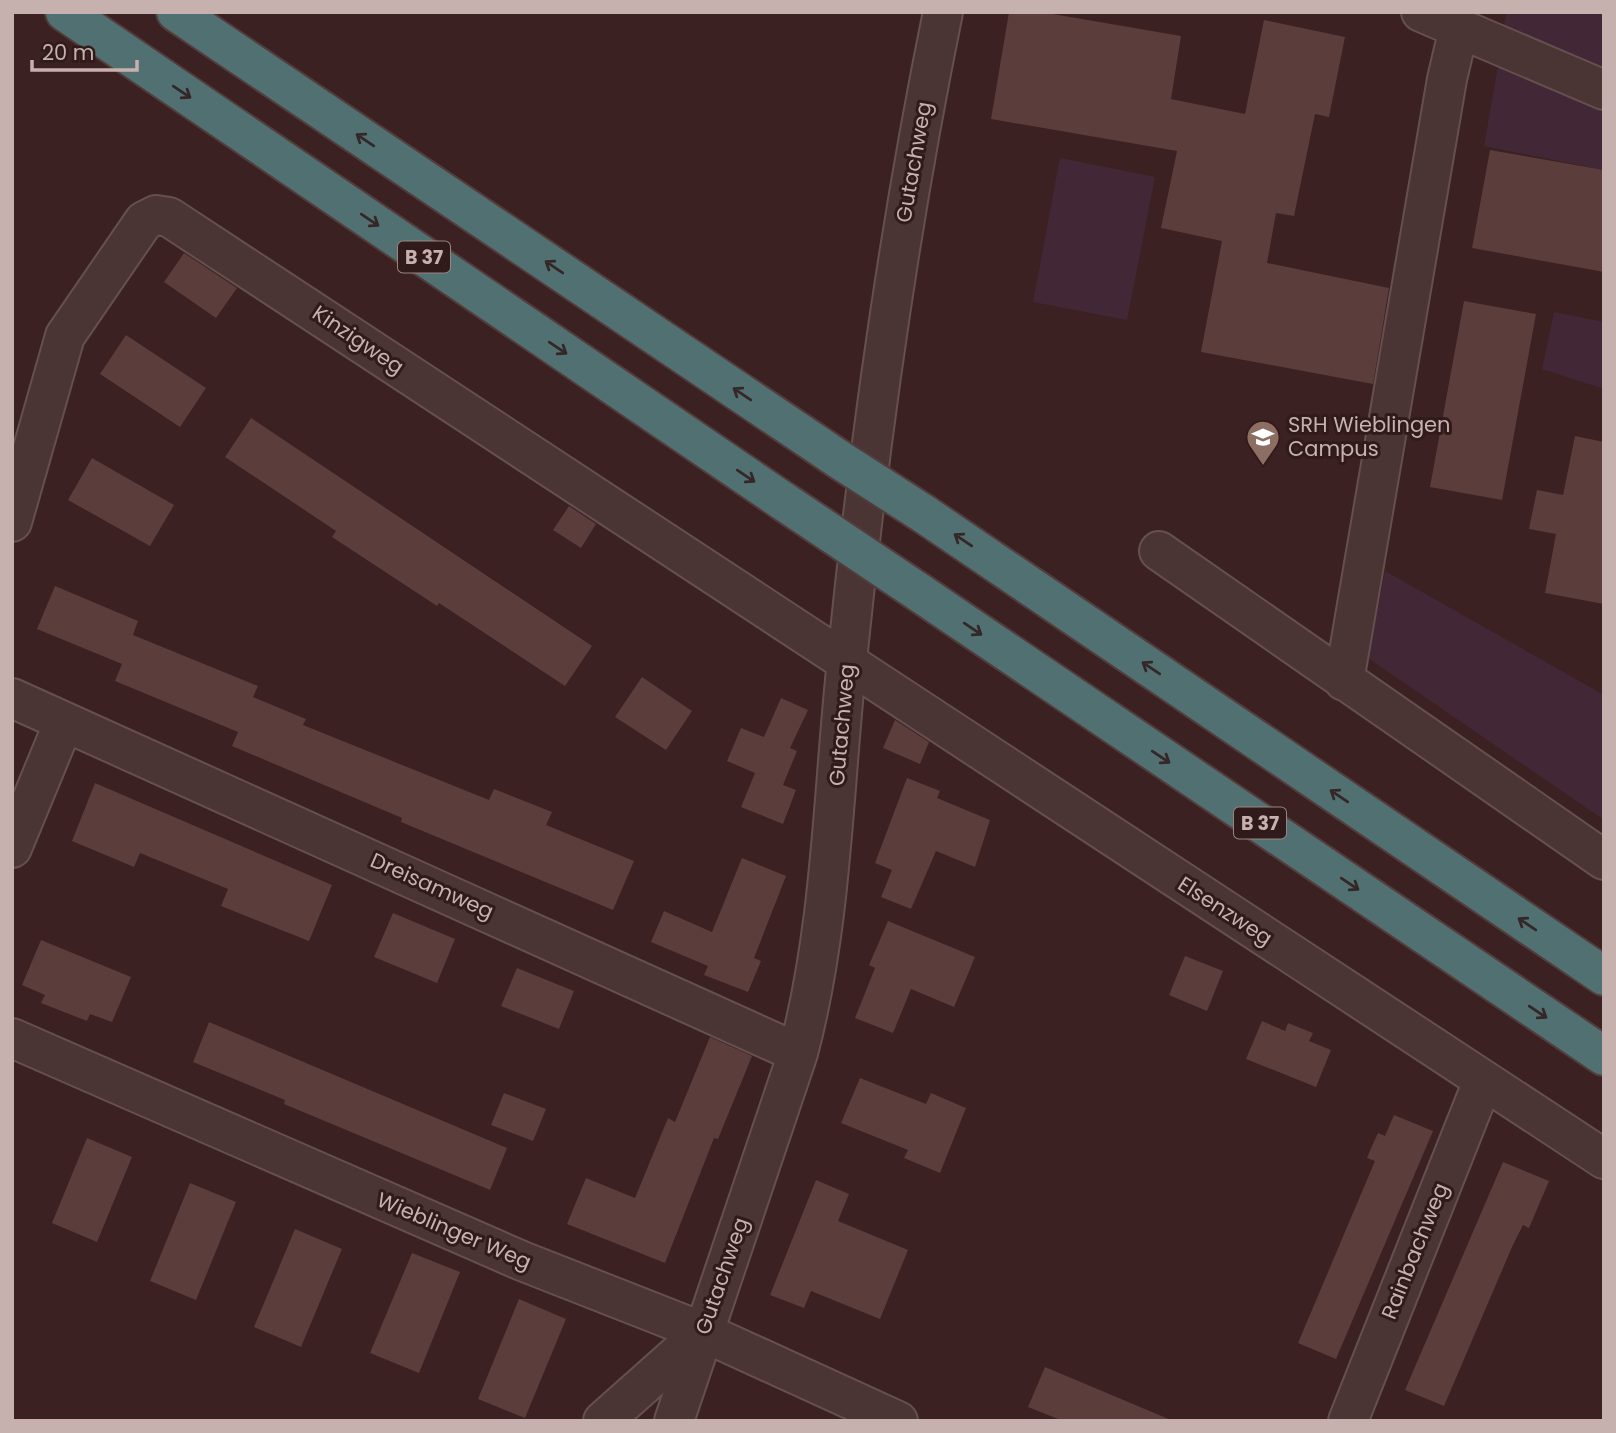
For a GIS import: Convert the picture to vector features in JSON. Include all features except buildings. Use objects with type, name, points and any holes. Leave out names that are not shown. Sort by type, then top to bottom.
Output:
[{"type":"highway","name":"B 37","points":[[65,12],[1604,1056]]},
{"type":"highway","points":[[176,12],[924,514],[1604,976]]},
{"type":"street","name":"Gutachweg","points":[[674,1421],[798,1053],[814,986],[832,838],[847,662],[877,394],[911,171],[943,12]]},
{"type":"street","points":[[1421,12],[1604,90]]},
{"type":"street","points":[[1344,681],[1447,79],[1459,28]]},
{"type":"street","name":"Kinzigweg","points":[[12,522],[65,336],[144,220],[156,215],[169,217],[847,662]]},
{"type":"street","points":[[1159,551],[1604,860]]},
{"type":"street","name":"Elsenzweg","points":[[847,662],[1604,1159]]},
{"type":"street","points":[[12,698],[64,722],[12,848]]},
{"type":"street","name":"Dreisamweg","points":[[64,722],[798,1053]]},
{"type":"street","name":"Wieblinger Weg","points":[[12,1038],[522,1261],[703,1332],[898,1421]]},
{"type":"street","name":"Rainbachweg","points":[[1348,1421],[1483,1081]]},
{"type":"street","points":[[603,1421],[703,1332]]},
{"type":"shaded area","points":[[1507,12],[1604,12],[1604,77],[1502,34]]},
{"type":"shaded area","points":[[1499,61],[1604,103],[1604,170],[1484,146]]},
{"type":"shaded area","points":[[1060,158],[1155,177],[1127,320],[1033,302]]},
{"type":"shaded area","points":[[1554,312],[1604,322],[1604,389],[1542,369]]},
{"type":"shaded area","points":[[1385,571],[1604,695],[1604,820],[1368,658]]},
{"type":"place","name":"SRH Wieblingen Campus","points":[[1263,467]]}]
